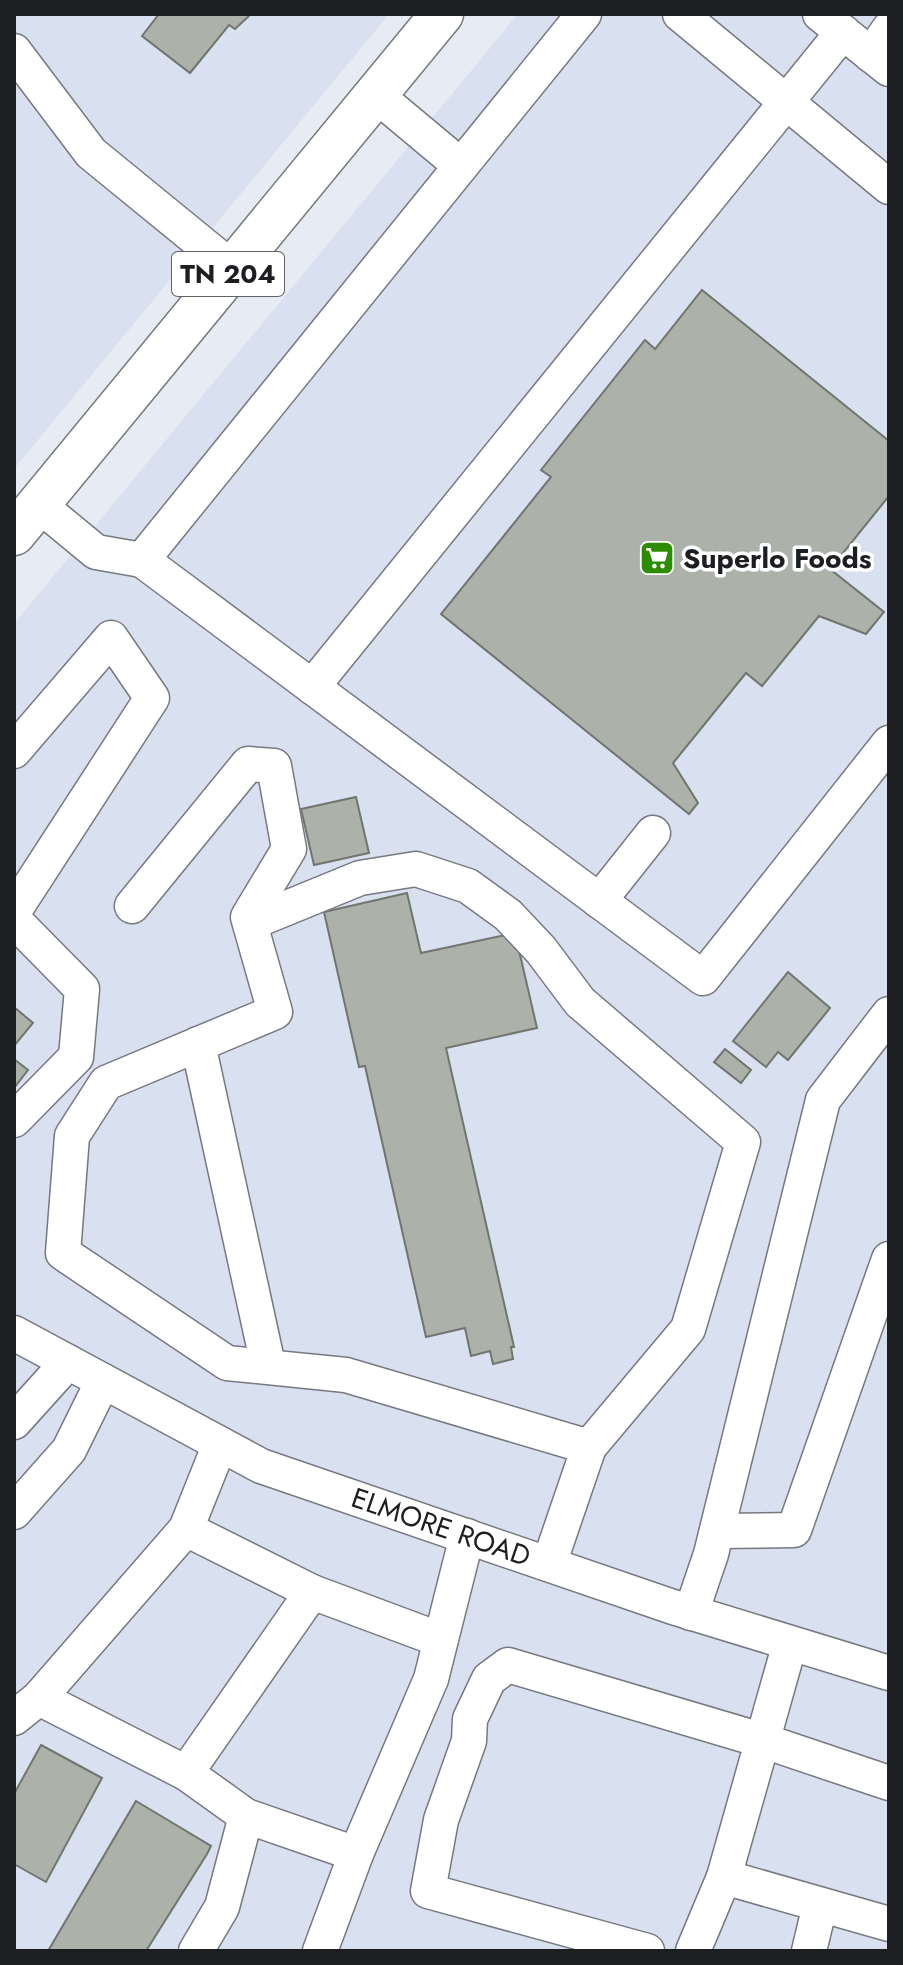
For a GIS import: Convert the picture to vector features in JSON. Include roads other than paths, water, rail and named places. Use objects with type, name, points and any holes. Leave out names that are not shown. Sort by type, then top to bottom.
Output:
[{"type":"main road","name":"TN 204","points":[[27,519],[442,14]]},
{"type":"street","points":[[142,560],[584,14]]},
{"type":"street","points":[[680,14],[889,187]]},
{"type":"street","points":[[312,687],[787,103],[832,23],[883,51]]},
{"type":"street","points":[[14,51],[91,153],[233,269]]},
{"type":"street","points":[[376,95],[461,166]]},
{"type":"street","points":[[27,519],[96,552],[142,560],[703,978],[889,743]]},
{"type":"street","points":[[14,751],[111,638],[152,698],[14,911]]},
{"type":"street","points":[[132,906],[248,764],[274,766],[289,849],[248,917],[275,1012],[106,1083],[72,1136],[63,1253],[227,1363],[346,1375],[589,1447]]},
{"type":"street","points":[[599,901],[653,833]]},
{"type":"street","points":[[250,923],[360,878],[416,869],[468,886],[508,915],[541,950],[580,1002],[743,1142],[688,1329],[589,1447],[549,1564]]},
{"type":"street","points":[[14,920],[82,989],[76,1057],[14,1120]]},
{"type":"street","points":[[691,1613],[717,1531],[823,1100],[889,1014]]},
{"type":"street","points":[[198,1044],[268,1365]]},
{"type":"street","points":[[717,1531],[794,1530],[889,1259]]},
{"type":"street","name":"ELMORE ROAD","points":[[14,1333],[261,1466],[691,1613],[889,1673]]},
{"type":"street","points":[[14,1422],[68,1362]]},
{"type":"street","points":[[14,1512],[69,1450],[103,1381]]},
{"type":"street","points":[[220,1444],[186,1529],[27,1708],[186,1773],[246,1816],[356,1854]]},
{"type":"street","points":[[186,1529],[312,1592],[441,1640]]},
{"type":"street","points":[[320,1951],[356,1854],[431,1679],[467,1536]]},
{"type":"street","points":[[186,1773],[312,1592]]},
{"type":"street","points":[[693,1951],[724,1877],[790,1643]]},
{"type":"street","points":[[647,1951],[428,1891],[441,1820],[469,1741],[470,1719],[489,1679],[508,1665],[763,1741],[889,1783]]},
{"type":"street","points":[[196,1951],[222,1907],[246,1816]]},
{"type":"street","points":[[724,1877],[889,1924]]},
{"type":"street","points":[[809,1951],[820,1905]]},
{"type":"place","name":"Superlo Foods","points":[[657,558]]}]
